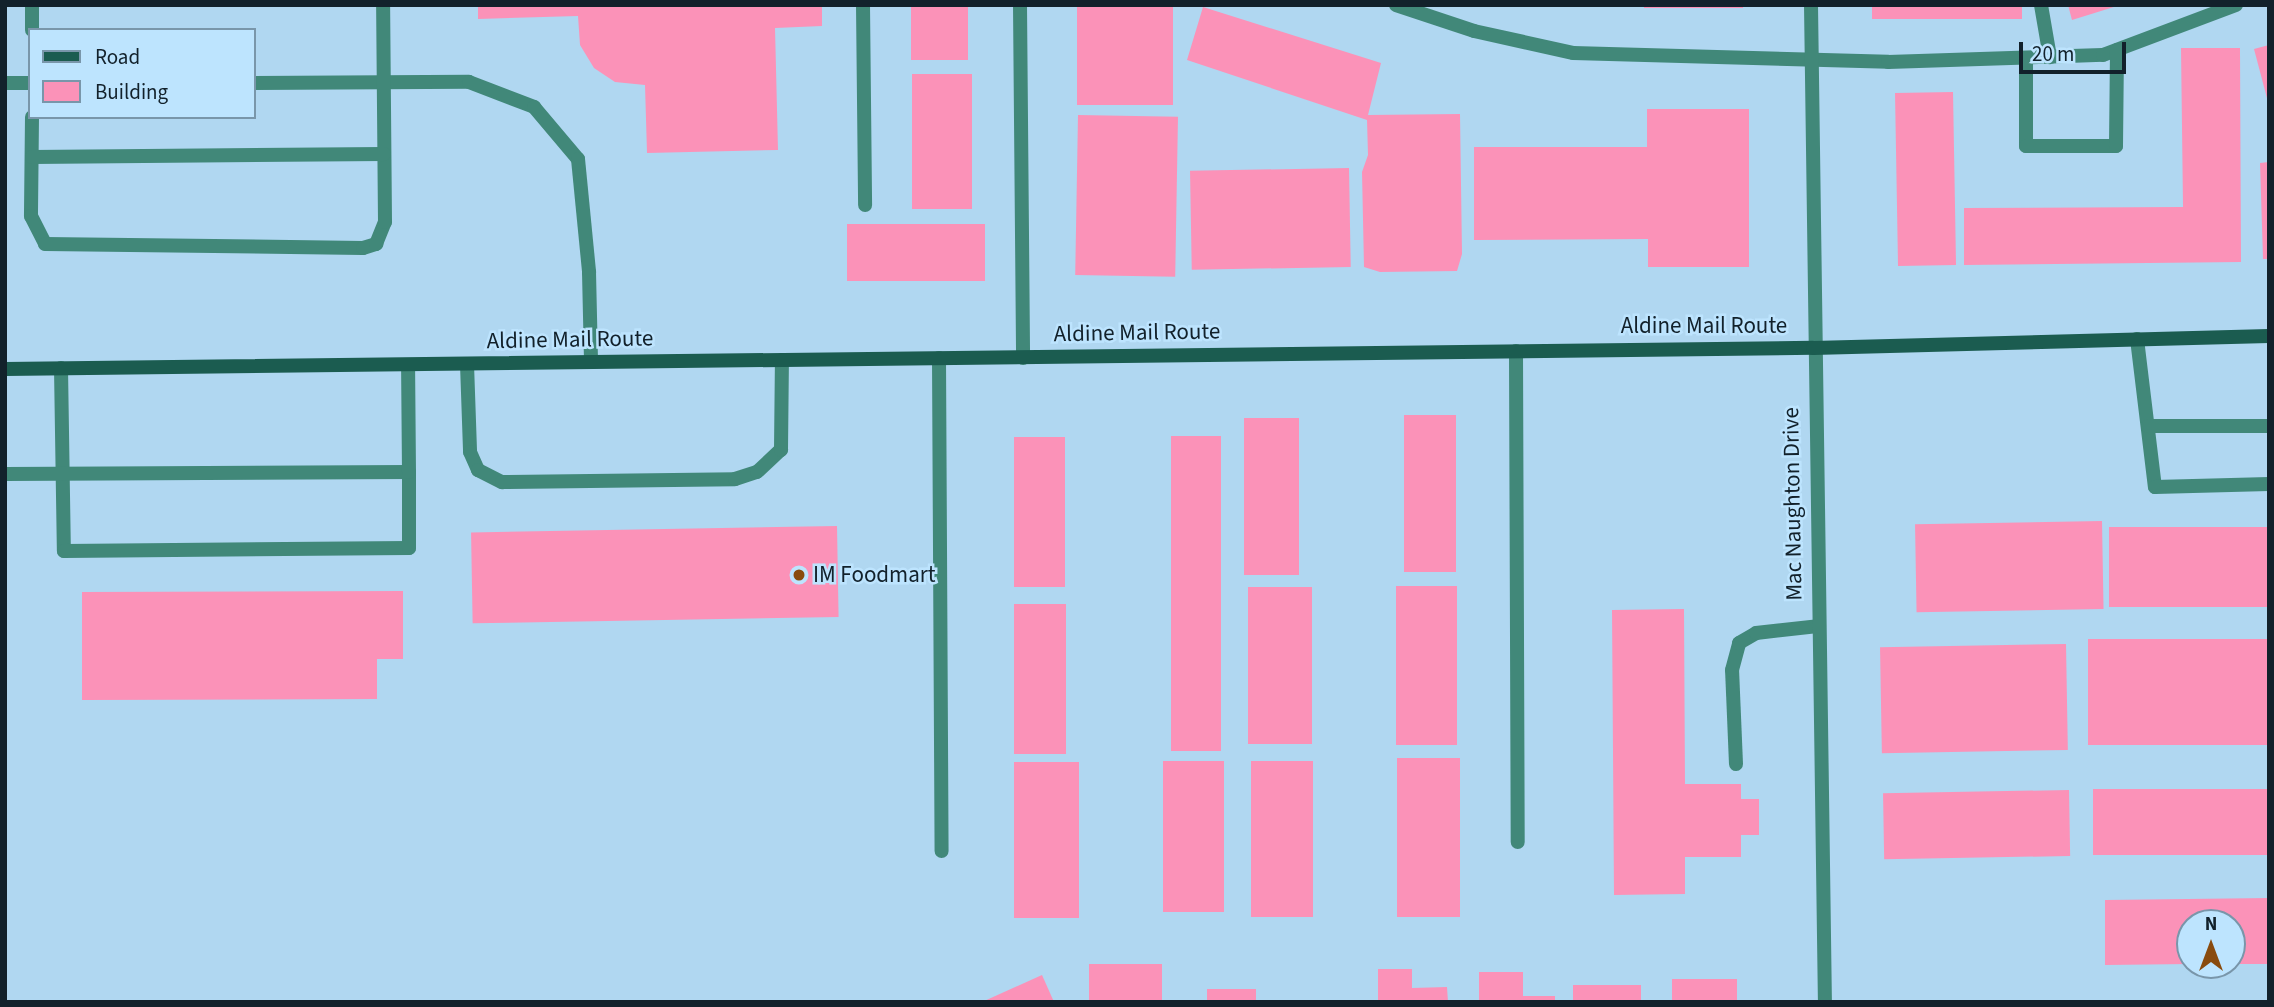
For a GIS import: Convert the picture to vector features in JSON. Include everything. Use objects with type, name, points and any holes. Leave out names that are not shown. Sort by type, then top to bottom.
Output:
[{"type":"main road","name":"Aldine Mail Route","points":[[5,369],[1813,348],[2269,336]]},
{"type":"street","points":[[32,5],[32,28]]},
{"type":"street","points":[[32,119],[31,216],[45,244],[363,248],[376,244],[385,222],[383,5]]},
{"type":"street","points":[[863,5],[865,205]]},
{"type":"street","points":[[1020,5],[1023,358]]},
{"type":"street","points":[[1396,5],[1433,11],[1573,53],[1812,59],[2026,58],[2117,50],[2236,5]]},
{"type":"street","name":"Mac Naughton Drive","points":[[1811,5],[1813,348],[1825,1002]]},
{"type":"street","points":[[2041,5],[2050,57]]},
{"type":"street","points":[[2026,58],[2026,146],[2116,146],[2117,50]]},
{"type":"street","points":[[256,83],[469,82],[534,107],[578,159],[589,272],[591,362]]},
{"type":"street","points":[[5,83],[28,83]]},
{"type":"street","points":[[32,157],[384,154]]},
{"type":"street","points":[[2137,339],[2155,487],[2269,484]]},
{"type":"street","points":[[1517,351],[1518,842]]},
{"type":"street","points":[[939,358],[942,851]]},
{"type":"street","points":[[467,364],[470,452],[478,470],[502,482],[516,482],[735,479],[757,472],[781,450],[782,360]]},
{"type":"street","points":[[61,368],[64,551],[78,551],[409,548],[408,365]]},
{"type":"street","points":[[2148,426],[2269,426]]},
{"type":"street","points":[[5,474],[409,472]]},
{"type":"street","points":[[1736,764],[1732,670],[1739,643],[1756,633],[1818,626]]},
{"type":"building","points":[[478,5],[822,5],[822,26],[775,28],[778,150],[647,153],[645,85],[615,82],[594,68],[580,45],[578,16],[478,19]]},
{"type":"building","points":[[911,5],[968,5],[968,60],[911,60]]},
{"type":"building","points":[[1077,5],[1173,5],[1173,105],[1077,105]]},
{"type":"building","points":[[1644,5],[1743,5],[1743,8],[1644,8]]},
{"type":"building","points":[[1872,5],[2022,5],[2022,19],[1872,19]]},
{"type":"building","points":[[2068,5],[2117,5],[2117,6],[2072,20]]},
{"type":"building","points":[[1203,7],[1381,63],[1368,115],[1460,114],[1462,254],[1457,271],[1380,272],[1364,267],[1362,172],[1368,155],[1367,120],[1187,60]]},
{"type":"building","points":[[2269,45],[2269,102],[2268,102],[2254,49]]},
{"type":"building","points":[[2181,48],[2240,48],[2241,262],[1964,265],[1964,208],[2183,207]]},
{"type":"building","points":[[912,74],[972,74],[972,209],[912,209]]},
{"type":"building","points":[[1953,92],[1956,265],[1898,266],[1895,93]]},
{"type":"building","points":[[1647,109],[1749,109],[1749,267],[1648,267],[1648,239],[1474,240],[1474,147],[1647,147]]},
{"type":"building","points":[[1078,115],[1178,117],[1175,277],[1075,275]]},
{"type":"building","points":[[2269,162],[2269,259],[2263,259],[2260,163]]},
{"type":"building","points":[[1349,168],[1351,267],[1192,270],[1190,171]]},
{"type":"building","points":[[847,224],[985,224],[985,281],[847,281]]},
{"type":"building","points":[[1404,415],[1456,415],[1456,572],[1404,572]]},
{"type":"building","points":[[1244,418],[1299,418],[1299,575],[1244,575]]},
{"type":"building","points":[[1171,436],[1221,436],[1221,751],[1171,751]]},
{"type":"building","points":[[1014,437],[1065,437],[1065,587],[1014,587]]},
{"type":"building","points":[[2102,521],[2104,609],[1917,612],[1915,524]]},
{"type":"building","points":[[837,526],[839,617],[473,623],[471,532]]},
{"type":"building","points":[[2109,527],[2269,527],[2269,607],[2109,607]]},
{"type":"building","points":[[1396,586],[1457,586],[1457,745],[1396,745]]},
{"type":"building","points":[[1248,587],[1312,587],[1312,744],[1248,744]]},
{"type":"building","points":[[403,591],[403,659],[377,659],[377,699],[82,700],[82,592]]},
{"type":"building","points":[[1014,604],[1066,604],[1066,754],[1014,754]]},
{"type":"building","points":[[1684,609],[1685,784],[1741,784],[1741,799],[1759,799],[1759,835],[1741,835],[1741,857],[1685,857],[1685,894],[1614,895],[1612,610]]},
{"type":"building","points":[[2088,639],[2269,639],[2269,745],[2088,745]]},
{"type":"building","points":[[2066,644],[2068,750],[1882,753],[1880,647]]},
{"type":"building","points":[[1397,758],[1460,758],[1460,917],[1397,917]]},
{"type":"building","points":[[1163,761],[1224,761],[1224,912],[1163,912]]},
{"type":"building","points":[[1251,761],[1313,761],[1313,917],[1251,917]]},
{"type":"building","points":[[1014,762],[1079,762],[1079,918],[1014,918]]},
{"type":"building","points":[[2093,789],[2269,789],[2269,855],[2093,855]]},
{"type":"building","points":[[2069,790],[2070,856],[1884,859],[1883,793]]},
{"type":"building","points":[[2269,898],[2269,964],[2246,964],[2246,909],[2176,909],[2176,964],[2105,965],[2105,900]]},
{"type":"building","points":[[1089,964],[1162,964],[1162,1002],[1089,1002]]},
{"type":"building","points":[[1378,969],[1412,969],[1412,988],[1447,987],[1448,1002],[1378,1002]]},
{"type":"building","points":[[1479,972],[1523,972],[1523,996],[1555,996],[1555,1002],[1479,1002]]},
{"type":"building","points":[[1042,975],[1054,1002],[982,1002]]},
{"type":"building","points":[[1672,979],[1737,979],[1737,1002],[1672,1002]]},
{"type":"building","points":[[1573,985],[1641,985],[1641,1002],[1573,1002]]},
{"type":"building","points":[[1207,989],[1256,989],[1256,1002],[1207,1002]]},
{"type":"place","name":"IM Foodmart","points":[[799,575]]}]
